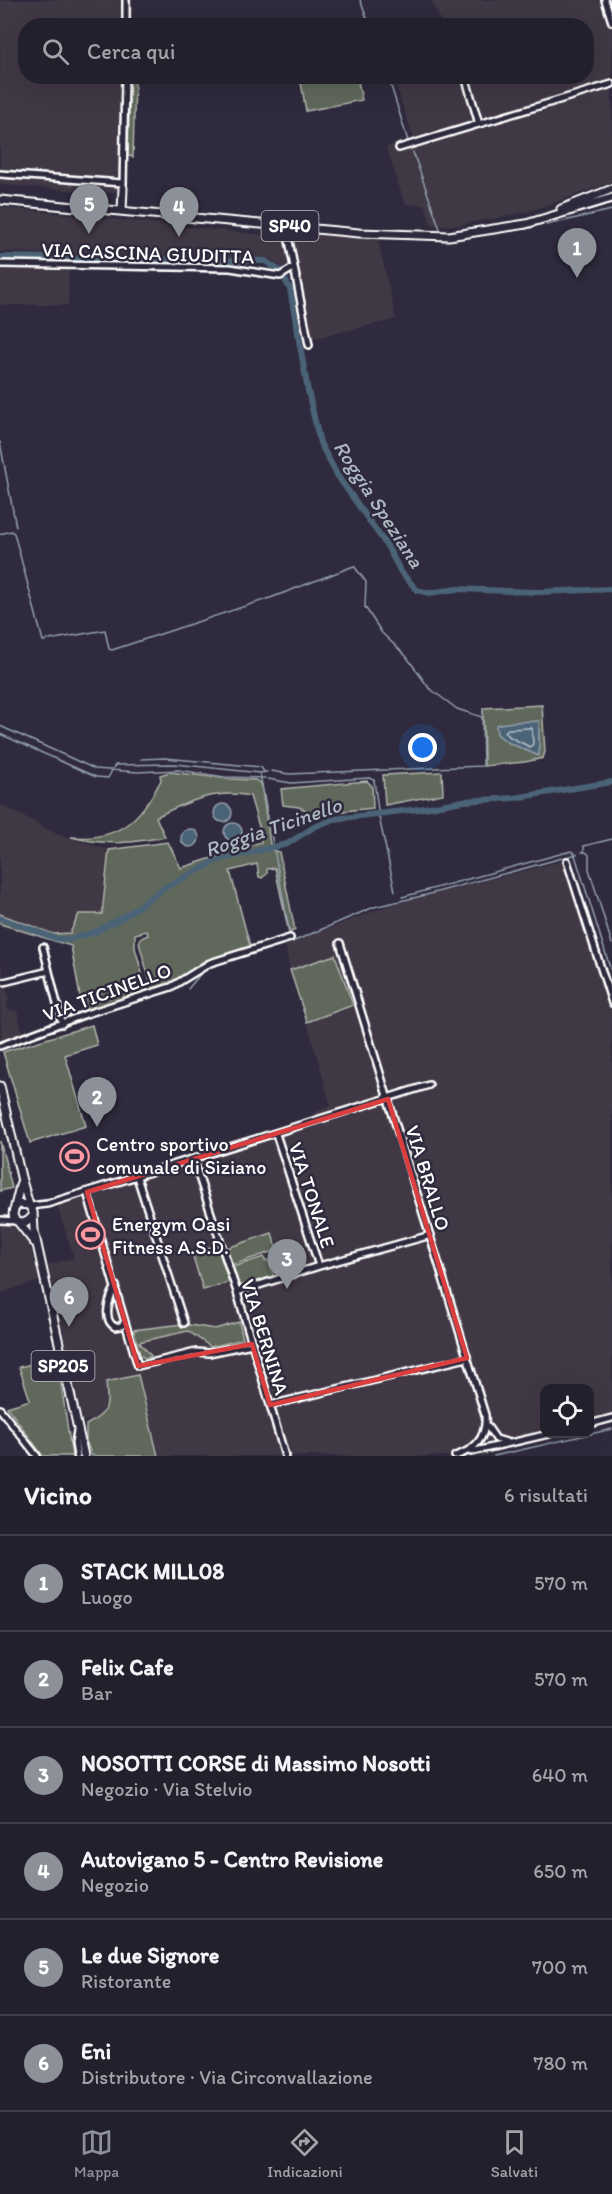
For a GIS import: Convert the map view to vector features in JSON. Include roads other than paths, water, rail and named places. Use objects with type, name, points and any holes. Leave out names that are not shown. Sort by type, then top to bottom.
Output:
[{"type":"main road","points":[[122,211],[123,186]]},
{"type":"main road","name":"SP40","points":[[542,219],[612,189]]},
{"type":"main road","name":"SP40","points":[[0,200],[369,234],[449,236],[491,231],[542,219],[612,198]]},
{"type":"main road","name":"SP205","points":[[0,1086],[21,1177],[33,1216],[37,1247],[82,1455]]},
{"type":"main road","name":"SP205","points":[[21,1177],[20,1191],[13,1216],[37,1247]]},
{"type":"main road","points":[[14,1209],[21,1203],[29,1205]]},
{"type":"main road","points":[[18,1222],[26,1223],[33,1216]]},
{"type":"street","points":[[126,0],[126,18]]},
{"type":"street","points":[[605,0],[612,22]]},
{"type":"street","points":[[0,174],[123,186],[125,84]]},
{"type":"street","points":[[467,84],[479,124]]},
{"type":"street","points":[[399,148],[612,84]]},
{"type":"street","points":[[286,225],[309,345]]},
{"type":"street","name":"VIA CASCINA GIUDITTA","points":[[0,264],[230,268],[280,276],[293,268]]},
{"type":"street","points":[[567,861],[612,1004]]},
{"type":"street","name":"VIA TICINELLO","points":[[0,1046],[171,987],[210,963],[290,938]]},
{"type":"street","name":"VIA BRALLO","points":[[340,943],[485,1421],[496,1439],[511,1443]]},
{"type":"street","points":[[43,947],[62,1024]]},
{"type":"street","points":[[4,982],[50,970]]},
{"type":"street","points":[[29,1205],[47,1204],[137,1177],[429,1085]]},
{"type":"street","name":"VIA TONALE","points":[[276,1134],[319,1266]]},
{"type":"street","name":"VIA BERNINA","points":[[193,1159],[237,1292],[285,1456]]},
{"type":"street","points":[[137,1177],[184,1323]]},
{"type":"street","points":[[87,1192],[138,1366],[196,1352],[209,1353],[252,1344]]},
{"type":"street","points":[[33,1216],[47,1204]]},
{"type":"street","points":[[0,1219],[14,1209]]},
{"type":"street","points":[[0,1219],[18,1222]]},
{"type":"street","points":[[237,1292],[430,1235]]},
{"type":"street","points":[[116,1286],[110,1300],[107,1317],[115,1327],[125,1322]]},
{"type":"street","points":[[270,1405],[467,1358]]},
{"type":"street","points":[[0,1409],[37,1456]]},
{"type":"street","points":[[594,1423],[612,1418]]},
{"type":"street","name":"VIA BRALLO","points":[[464,1454],[476,1447],[485,1430],[485,1421]]},
{"type":"street","points":[[455,1456],[540,1436]]},
{"type":"water","points":[[539,721],[539,756],[507,742],[497,734],[496,725]]},
{"type":"water","points":[[219,804],[227,804],[232,809],[230,820],[219,822],[214,817],[214,809]]},
{"type":"water","points":[[229,823],[237,823],[242,828],[240,839],[229,841],[224,836],[224,828]]},
{"type":"water","points":[[186,829],[194,829],[199,834],[197,845],[186,847],[181,842],[181,834]]},
{"type":"waterway","points":[[360,0],[367,18]]},
{"type":"waterway","points":[[390,84],[408,141]]},
{"type":"waterway","points":[[413,152],[441,232]]},
{"type":"waterway","points":[[546,225],[612,210]]},
{"type":"waterway","points":[[444,241],[531,228]]},
{"type":"waterway","name":"Roggia Speziana","points":[[0,257],[265,261],[282,272]]},
{"type":"waterway","points":[[68,269],[224,272]]},
{"type":"waterway","name":"Roggia Speziana","points":[[284,278],[290,289],[308,391],[320,443],[337,475],[387,546],[401,572],[417,590],[429,593],[457,589],[538,592],[612,589]]},
{"type":"waterway","points":[[0,442],[16,527]]},
{"type":"waterway","points":[[0,534],[11,531],[14,533],[43,641],[105,630],[109,649],[112,650],[273,597],[354,566],[366,582],[365,607],[382,633],[406,656],[429,688],[457,709],[482,717],[483,766],[289,774],[271,771]]},
{"type":"waterway","points":[[0,726],[95,769],[138,772],[178,770],[225,777],[265,778]]},
{"type":"waterway","points":[[0,734],[96,777],[108,778],[115,765],[175,764],[267,772]]},
{"type":"waterway","points":[[141,759],[165,758],[261,767],[264,772]]},
{"type":"waterway","points":[[260,774],[290,935]]},
{"type":"waterway","points":[[268,779],[291,783],[369,778],[374,780],[379,817],[395,891]]},
{"type":"waterway","name":"Roggia Ticinello","points":[[0,918],[55,938],[67,940],[95,932],[125,916],[164,888],[218,860],[287,844],[314,827],[334,819],[419,809],[463,801],[514,798],[612,782]]},
{"type":"waterway","points":[[584,852],[584,846],[612,839]]},
{"type":"waterway","points":[[402,897],[574,852],[612,974]]},
{"type":"waterway","points":[[582,852],[589,855],[589,869],[612,944]]},
{"type":"waterway","points":[[291,940],[292,942],[374,907],[577,854]]},
{"type":"waterway","points":[[221,962],[291,942]]},
{"type":"waterway","points":[[188,989],[210,966]]},
{"type":"waterway","points":[[494,1456],[612,1429]]},
{"type":"place","name":"Le due Signore","points":[[89,234]]},
{"type":"place","name":"Autovigano 5 - Centro Revisione","points":[[179,237]]},
{"type":"place","name":"STACK MILL08","points":[[577,278]]},
{"type":"place","name":"Felix Cafe","points":[[97,1127]]},
{"type":"place","name":"Centro sportivo comunale di Siziano","points":[[75,1156]]},
{"type":"place","name":"Energym Oasi Fitness A.S.D.","points":[[91,1235]]},
{"type":"place","name":"NOSOTTI CORSE di Massimo Nosotti","points":[[287,1289]]},
{"type":"place","name":"Eni","points":[[69,1327]]}]
